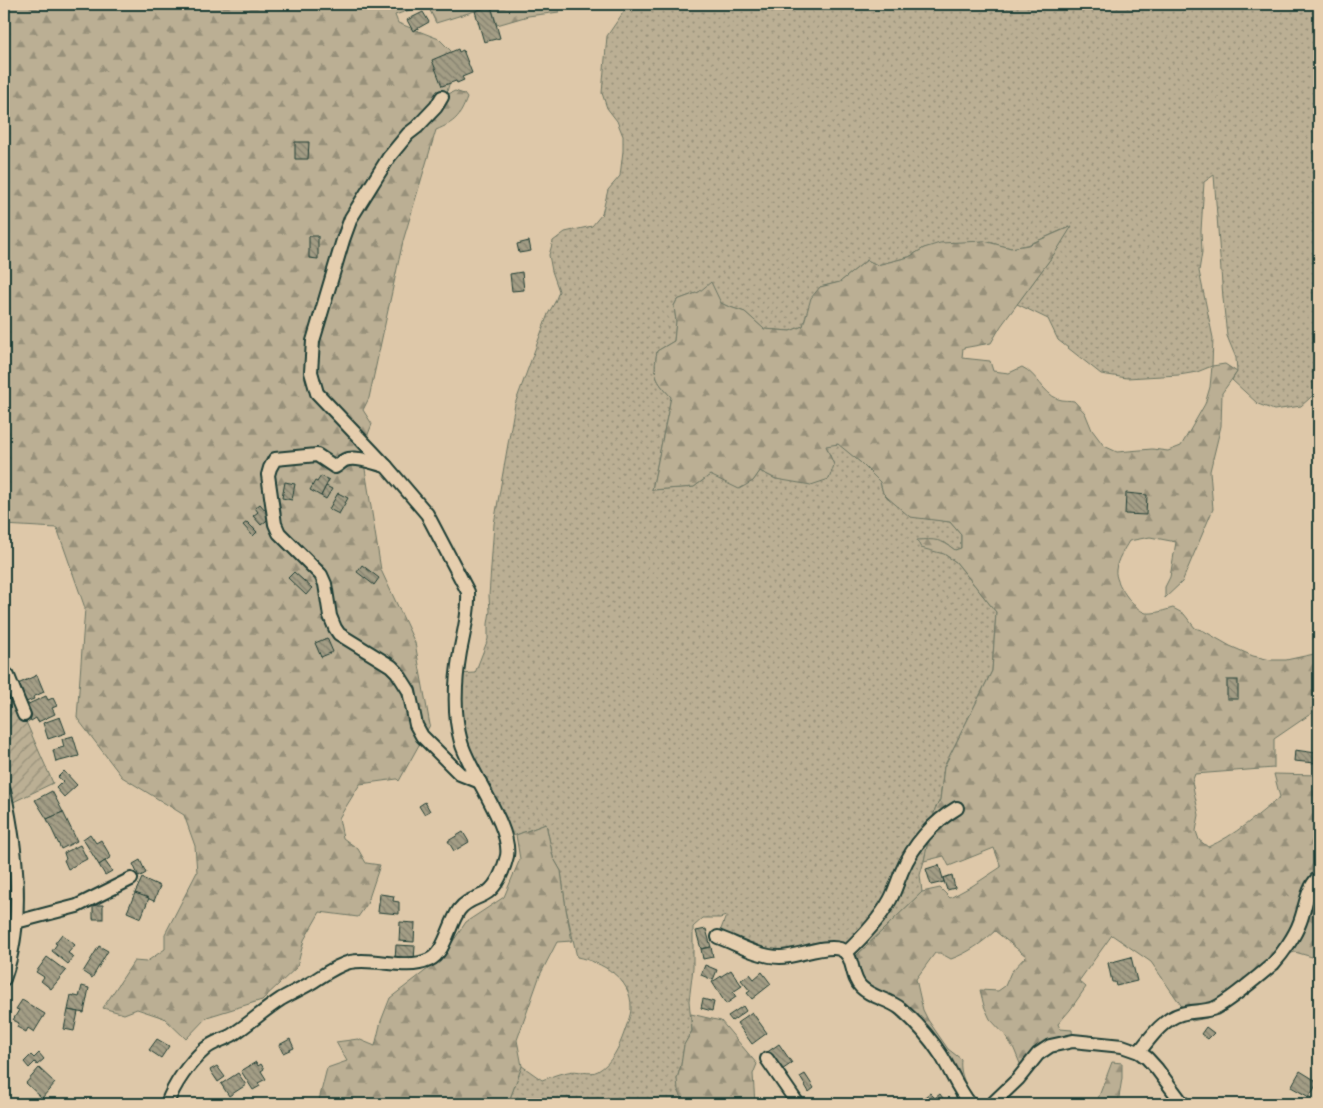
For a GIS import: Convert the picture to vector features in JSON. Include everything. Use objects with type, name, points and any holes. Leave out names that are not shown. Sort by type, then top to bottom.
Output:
[{"type":"street","points":[[167,1104],[182,1077],[208,1047],[230,1036],[280,1000],[338,966],[364,960],[410,964],[424,962],[437,954],[461,907],[470,900],[488,892],[496,883],[505,863],[507,844],[502,829],[461,744],[458,730],[456,684],[469,606],[468,592],[428,514],[317,393],[311,372],[313,341],[342,240],[351,218],[394,150],[428,115],[442,97]]},
{"type":"street","points":[[386,466],[350,459],[335,467],[317,455],[276,459],[270,468],[268,476],[276,524],[287,542],[321,575],[326,584],[330,616],[340,634],[366,649],[397,672],[409,691],[416,725],[422,736],[460,774],[480,782]]},
{"type":"street","points":[[4,672],[8,676],[24,715]]},
{"type":"street","points":[[4,791],[15,860],[16,922],[4,979]]},
{"type":"street","points":[[846,954],[880,917],[892,898],[910,855],[926,833],[937,822],[957,808]]},
{"type":"street","points":[[1139,1052],[1169,1020],[1180,1015],[1216,1007],[1273,963],[1299,925],[1306,898],[1312,885],[1319,877]]},
{"type":"street","points":[[16,922],[77,906],[131,879]]},
{"type":"street","points":[[718,936],[766,955],[778,957],[838,948],[849,958],[853,976],[860,987],[891,1001],[930,1040],[970,1104]]},
{"type":"street","points":[[992,1104],[1018,1079],[1038,1054],[1050,1046],[1073,1041],[1122,1046],[1139,1052],[1157,1069],[1183,1104]]},
{"type":"street","points":[[767,1059],[798,1104]]},
{"type":"green space","points":[[4,4],[427,4],[395,15],[398,23],[439,39],[457,57],[446,95],[455,91],[464,94],[467,98],[456,118],[436,130],[403,241],[369,398],[363,410],[372,424],[362,450],[381,570],[415,643],[430,725],[399,781],[397,779],[360,784],[339,818],[343,838],[358,849],[366,863],[380,865],[367,904],[358,917],[320,912],[304,940],[297,967],[262,1000],[207,1017],[186,1039],[164,1018],[137,1009],[124,1014],[103,1008],[134,961],[146,962],[165,949],[165,934],[197,872],[195,846],[184,815],[122,777],[77,718],[85,608],[57,528],[4,525]]},
{"type":"green space","points":[[427,4],[561,4],[559,12],[528,16],[497,25],[491,6],[436,23]]},
{"type":"green space","points":[[629,4],[1319,4],[1319,390],[1301,406],[1274,410],[1258,404],[1232,380],[1237,372],[1236,358],[1227,336],[1214,175],[1204,182],[1201,231],[1202,252],[1199,271],[1213,338],[1212,366],[1197,372],[1127,378],[1101,374],[1058,340],[1048,319],[1017,304],[1057,250],[1071,226],[1028,245],[1011,248],[984,241],[924,248],[909,257],[877,265],[867,260],[840,282],[820,287],[803,326],[790,331],[764,329],[745,312],[727,306],[699,292],[677,300],[674,306],[676,321],[674,341],[657,351],[656,377],[671,397],[652,490],[694,487],[710,475],[753,481],[760,471],[776,479],[834,465],[825,445],[839,444],[880,482],[883,493],[923,518],[950,522],[961,535],[961,548],[955,550],[944,542],[944,554],[956,562],[996,612],[992,671],[944,767],[940,800],[935,809],[920,875],[922,892],[850,962],[843,950],[791,956],[718,937],[726,916],[703,918],[693,927],[693,968],[689,1001],[692,1031],[684,1045],[677,1079],[685,1104],[508,1104],[522,1066],[542,1080],[572,1071],[587,1073],[603,1068],[617,1049],[631,1011],[630,997],[621,980],[605,967],[577,957],[566,909],[561,871],[553,857],[546,824],[505,837],[468,759],[457,674],[475,673],[488,639],[494,524],[515,404],[548,314],[559,291],[549,255],[553,241],[565,232],[592,226],[602,214],[608,190],[620,176],[623,136],[617,121],[607,108],[602,93],[607,36]]},
{"type":"green space","points":[[1072,226],[991,343],[963,348],[962,358],[990,361],[993,371],[1009,373],[1022,367],[1027,370],[1053,396],[1060,400],[1074,401],[1085,413],[1092,430],[1104,446],[1117,452],[1152,449],[1168,451],[1181,446],[1205,404],[1210,387],[1212,366],[1225,364],[1237,372],[1222,393],[1221,426],[1210,471],[1213,509],[1182,582],[1165,598],[1165,587],[1170,577],[1176,542],[1150,537],[1129,541],[1118,562],[1116,575],[1121,588],[1141,611],[1153,613],[1173,608],[1184,614],[1195,628],[1253,656],[1271,660],[1286,660],[1319,653],[1319,708],[1311,708],[1312,713],[1274,739],[1274,768],[1195,774],[1192,782],[1199,815],[1196,831],[1199,840],[1208,847],[1236,831],[1280,797],[1274,774],[1319,775],[1319,959],[1295,952],[1279,957],[1219,1012],[1207,1018],[1192,1021],[1151,962],[1112,935],[1079,981],[1086,987],[1058,1024],[1060,1029],[1072,1030],[1073,1041],[1058,1044],[1023,1071],[1014,1049],[1005,1035],[990,1019],[980,990],[998,991],[1005,986],[1011,972],[1026,956],[995,931],[963,954],[951,959],[940,953],[935,953],[916,979],[923,1010],[948,1049],[961,1059],[963,1078],[968,1089],[979,1104],[970,1104],[913,1020],[868,992],[850,962],[922,892],[940,888],[950,898],[1001,867],[994,848],[949,866],[944,856],[924,861],[935,809],[940,800],[944,767],[992,671],[996,612],[956,562],[944,554],[921,548],[917,540],[938,540],[955,550],[961,548],[961,535],[950,522],[910,517],[883,493],[880,482],[838,444],[826,446],[834,465],[829,479],[811,485],[776,479],[760,471],[753,481],[739,489],[710,475],[694,487],[652,490],[671,397],[656,377],[657,351],[674,341],[676,321],[674,306],[677,300],[699,292],[711,282],[721,303],[745,312],[764,329],[790,331],[803,326],[811,298],[820,287],[840,282],[867,260],[877,265],[909,257],[924,248],[940,243],[984,241],[1011,248],[1028,245]]},
{"type":"green space","points":[[4,672],[53,783],[7,805],[4,791]]},
{"type":"green space","points":[[546,824],[553,857],[561,871],[572,941],[557,942],[540,975],[517,1040],[522,1066],[508,1104],[318,1104],[327,1068],[347,1061],[336,1042],[358,1039],[375,1046],[381,1021],[390,998],[441,959],[466,922],[504,897],[520,859],[516,835]]},
{"type":"green space","points":[[691,1014],[721,1021],[757,1064],[753,1074],[755,1104],[685,1104],[678,1090],[677,1079],[684,1045],[692,1031]]},
{"type":"green space","points":[[1112,1062],[1122,1063],[1118,1104],[1096,1104]]},
{"type":"building","points":[[491,6],[500,38],[484,42],[475,11]]},
{"type":"building","points":[[423,12],[429,22],[413,31],[407,20]]},
{"type":"building","points":[[458,49],[459,52],[463,50],[472,73],[462,77],[464,80],[442,86],[432,60]]},
{"type":"building","points":[[295,142],[309,142],[308,159],[295,159]]},
{"type":"building","points":[[309,236],[318,236],[318,259],[309,258]]},
{"type":"building","points":[[529,241],[531,251],[519,253],[517,244]]},
{"type":"building","points":[[522,272],[524,290],[512,291],[510,274]]},
{"type":"building","points":[[321,476],[329,480],[321,496],[310,490],[315,481],[317,482]]},
{"type":"building","points":[[285,482],[295,484],[292,500],[282,498]]},
{"type":"building","points":[[326,486],[332,489],[326,499],[321,496]]},
{"type":"building","points":[[338,493],[348,498],[339,514],[329,509]]},
{"type":"building","points":[[1126,493],[1147,495],[1146,515],[1125,514]]},
{"type":"building","points":[[260,504],[271,517],[261,525],[253,516],[258,512],[255,508]]},
{"type":"building","points":[[247,522],[257,532],[253,536],[243,525]]},
{"type":"building","points":[[362,565],[379,578],[374,585],[357,572]]},
{"type":"building","points":[[294,572],[312,588],[306,595],[288,578]]},
{"type":"building","points":[[327,638],[333,652],[321,657],[315,643]]},
{"type":"building","points":[[37,675],[44,692],[26,702],[18,684]]},
{"type":"building","points":[[1227,680],[1238,680],[1238,699],[1227,699]]},
{"type":"building","points":[[46,696],[48,700],[53,698],[57,706],[52,708],[55,714],[38,722],[36,718],[31,721],[24,706]]},
{"type":"building","points":[[60,717],[66,733],[48,739],[43,723]]},
{"type":"building","points":[[73,736],[79,756],[56,762],[53,750],[64,747],[62,739]]},
{"type":"building","points":[[1295,750],[1316,753],[1315,763],[1294,761]]},
{"type":"building","points":[[64,771],[77,785],[64,797],[56,788],[63,781],[58,777]]},
{"type":"building","points":[[52,791],[63,812],[47,819],[35,800]]},
{"type":"building","points":[[425,802],[430,811],[424,814],[419,806]]},
{"type":"building","points":[[63,812],[77,841],[61,849],[47,819]]},
{"type":"building","points":[[463,832],[469,842],[454,851],[448,841]]},
{"type":"building","points":[[90,834],[96,843],[101,840],[111,857],[99,865],[83,839]]},
{"type":"building","points":[[80,845],[87,859],[68,869],[64,860],[66,859],[64,853]]},
{"type":"building","points":[[140,860],[146,873],[139,877],[133,864]]},
{"type":"building","points":[[105,861],[112,871],[105,875],[99,865]]},
{"type":"building","points":[[939,865],[944,882],[931,885],[926,869]]},
{"type":"building","points":[[952,875],[955,888],[947,890],[943,878]]},
{"type":"building","points":[[142,878],[160,886],[154,901],[135,893]]},
{"type":"building","points":[[135,893],[149,898],[141,918],[127,912]]},
{"type":"building","points":[[380,894],[394,896],[393,901],[399,902],[399,914],[378,912]]},
{"type":"building","points":[[93,905],[103,905],[103,919],[93,919]]},
{"type":"building","points":[[400,922],[415,923],[414,942],[399,941]]},
{"type":"building","points":[[706,929],[711,947],[701,949],[696,931]]},
{"type":"building","points":[[62,934],[75,945],[68,953],[74,957],[68,964],[52,951]]},
{"type":"building","points":[[396,945],[415,946],[414,961],[395,960]]},
{"type":"building","points":[[99,946],[108,951],[92,978],[83,972]]},
{"type":"building","points":[[711,947],[713,957],[703,959],[701,949]]},
{"type":"building","points":[[47,957],[66,971],[51,989],[41,981],[44,977],[36,972]]},
{"type":"building","points":[[1131,957],[1137,981],[1116,986],[1115,982],[1112,982],[1108,963]]},
{"type":"building","points":[[705,965],[717,970],[713,980],[701,975]]},
{"type":"building","points":[[731,970],[742,986],[733,992],[736,997],[726,1004],[712,982]]},
{"type":"building","points":[[762,972],[771,984],[752,999],[747,993],[750,991],[741,980],[750,974],[754,979]]},
{"type":"building","points":[[82,986],[89,988],[84,1013],[68,1010],[71,995],[79,997]]},
{"type":"building","points":[[703,999],[714,1002],[712,1011],[701,1008]]},
{"type":"building","points":[[22,1000],[45,1014],[34,1032],[28,1028],[26,1032],[17,1027],[19,1023],[13,1020],[19,1010],[16,1009]]},
{"type":"building","points":[[743,1006],[746,1011],[732,1021],[728,1016]]},
{"type":"building","points":[[68,1010],[78,1012],[74,1031],[64,1029]]},
{"type":"building","points":[[752,1012],[767,1033],[752,1044],[737,1023]]},
{"type":"building","points":[[1206,1027],[1214,1033],[1208,1039],[1201,1034]]},
{"type":"building","points":[[157,1039],[169,1046],[161,1058],[149,1050]]},
{"type":"building","points":[[290,1039],[294,1048],[283,1053],[279,1045]]},
{"type":"building","points":[[779,1044],[792,1063],[779,1072],[766,1053]]},
{"type":"building","points":[[39,1053],[44,1059],[37,1065],[35,1062],[29,1068],[24,1062],[31,1055],[34,1058]]},
{"type":"building","points":[[256,1062],[258,1066],[261,1064],[264,1069],[261,1071],[266,1079],[258,1083],[260,1086],[253,1090],[241,1071]]},
{"type":"building","points":[[217,1066],[225,1077],[218,1082],[210,1070]]},
{"type":"building","points":[[39,1068],[55,1083],[42,1098],[26,1083]]},
{"type":"building","points":[[1300,1071],[1318,1082],[1309,1097],[1291,1087]]},
{"type":"building","points":[[238,1073],[246,1085],[229,1096],[221,1084]]},
{"type":"building","points":[[805,1074],[814,1088],[809,1092],[800,1077]]},
{"type":"building","points":[[930,1093],[935,1098],[940,1094],[947,1104],[926,1104],[922,1099]]}]
